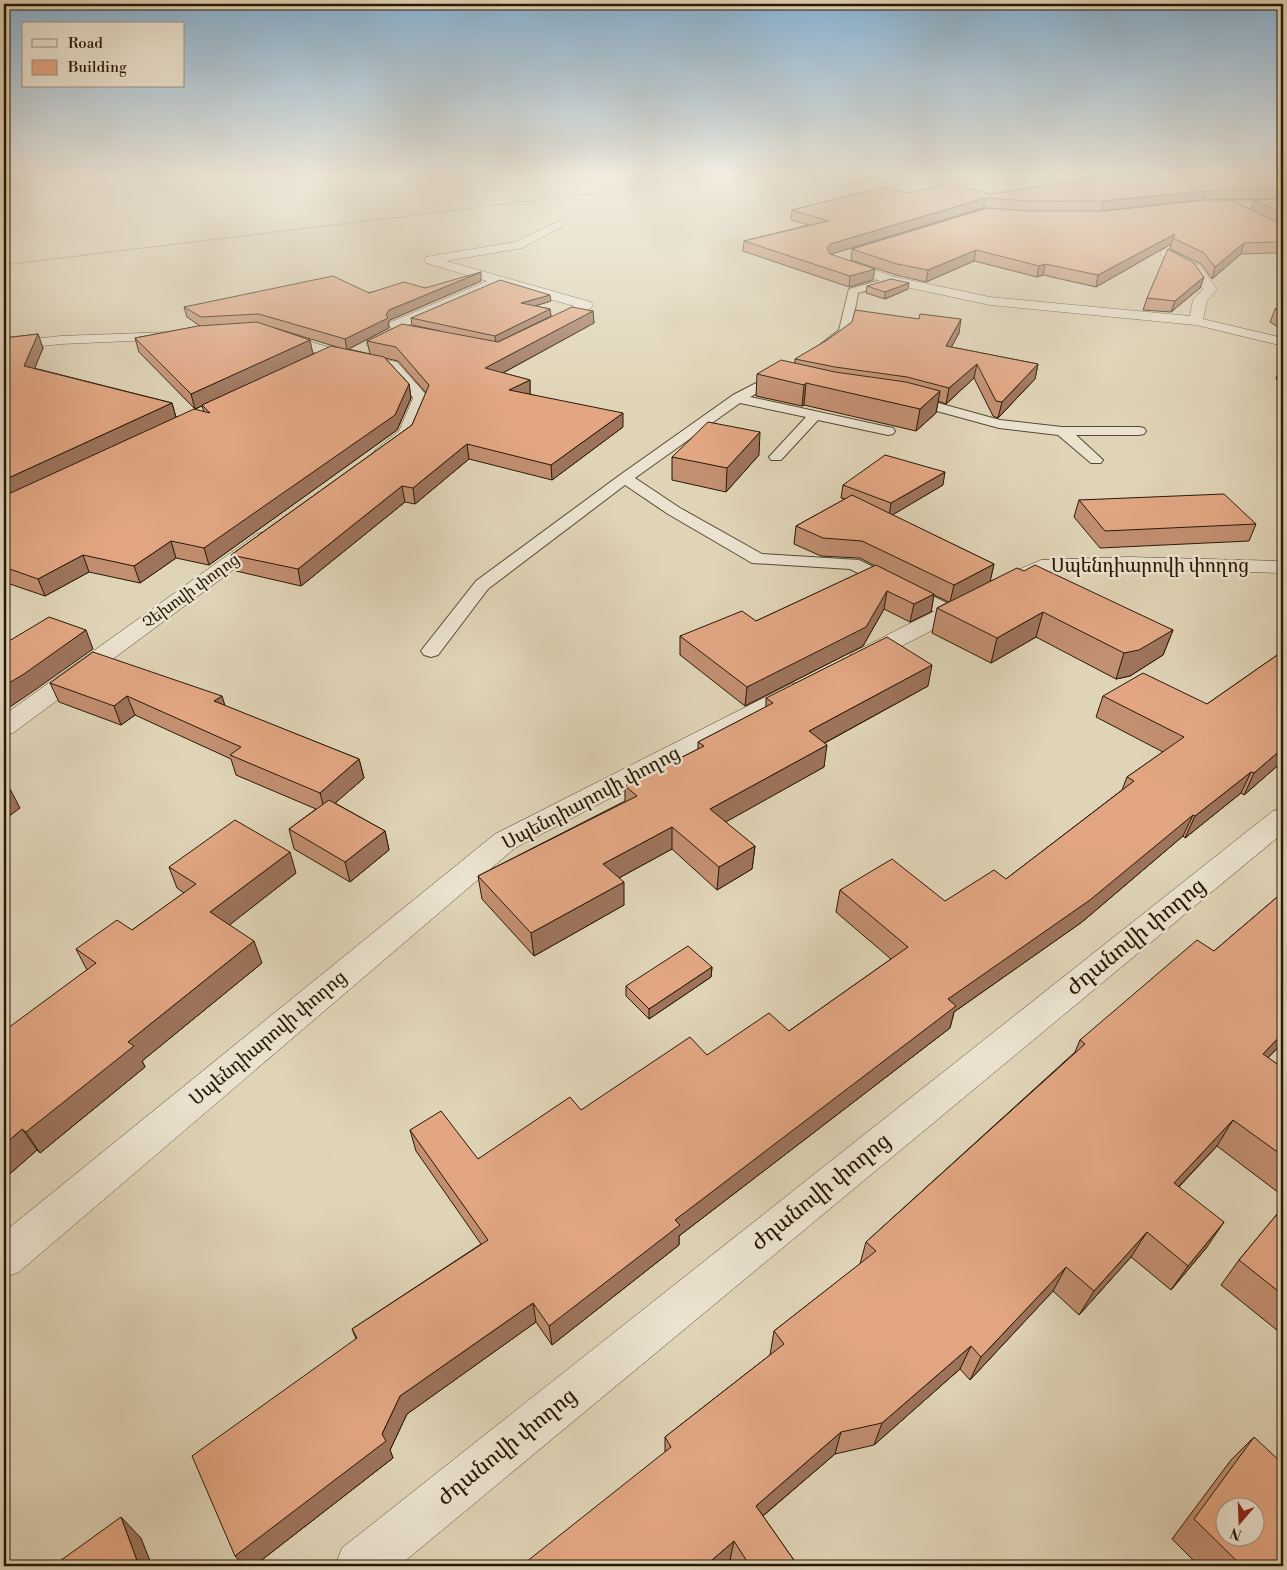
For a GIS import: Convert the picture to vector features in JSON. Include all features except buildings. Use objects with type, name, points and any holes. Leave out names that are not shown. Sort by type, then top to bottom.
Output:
[{"type":"street","points":[[493,249],[430,260],[586,305],[533,332]]},
{"type":"street","points":[[1166,253],[1196,269],[1210,289],[1200,300],[1196,321]]},
{"type":"street","points":[[852,254],[833,260],[892,280],[990,301],[1196,321],[1283,342]]},
{"type":"street","points":[[331,357],[407,331],[396,325],[499,281]]},
{"type":"street","points":[[261,330],[331,357],[392,365],[421,398],[407,434],[367,463]]},
{"type":"street","points":[[4,346],[60,340],[121,340],[185,335]]},
{"type":"street","name":"Չեխովի փողոց","points":[[4,727],[279,528]]},
{"type":"street","name":"Սպենդիարովի փողոց","points":[[4,1258],[505,841],[1041,566],[1129,562],[1283,567]]},
{"type":"street","name":"Ժդանովի փողոց","points":[[360,1566],[1283,818]]},
{"type":"lane","points":[[814,354],[845,331],[853,291],[892,280]]},
{"type":"lane","points":[[431,651],[482,585],[625,478],[738,398],[777,376],[794,373]]},
{"type":"lane","points":[[895,397],[999,424],[1062,431],[1139,431]]},
{"type":"lane","points":[[738,398],[888,430]]},
{"type":"lane","points":[[776,456],[815,415]]},
{"type":"lane","points":[[1062,431],[1096,460]]},
{"type":"lane","points":[[625,478],[674,511],[758,559],[853,564],[950,612]]},
{"type":"path","points":[[4,265],[133,249]]}]
